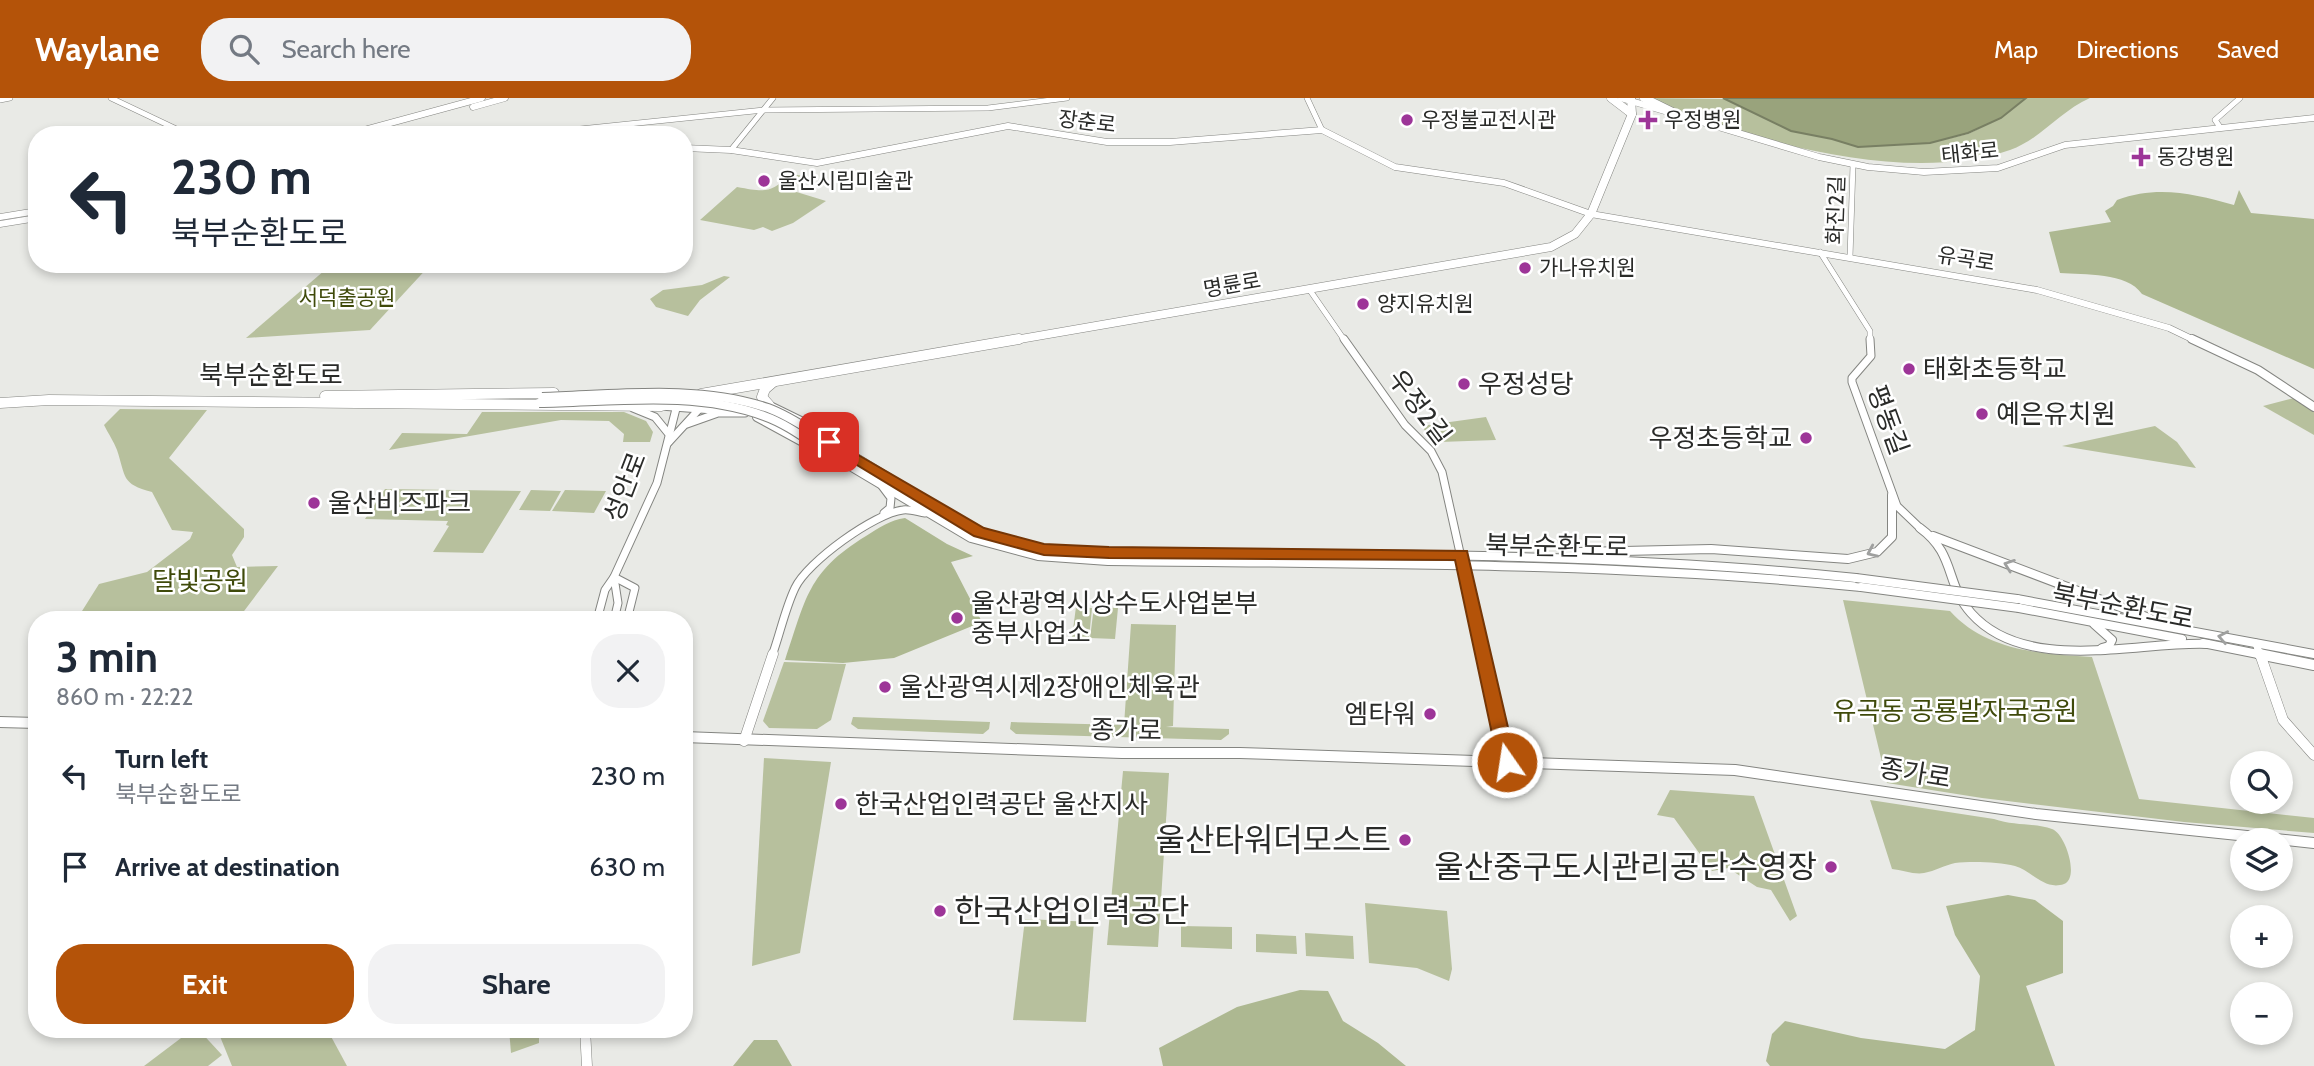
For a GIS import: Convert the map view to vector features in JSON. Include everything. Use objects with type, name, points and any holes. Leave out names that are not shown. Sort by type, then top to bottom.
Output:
[{"type":"main road","points":[[379,126],[482,98]]},
{"type":"main road","points":[[403,126],[505,98]]},
{"type":"main road","points":[[1611,98],[1630,118],[1648,111],[1679,116]]},
{"type":"main road","name":"태화로","points":[[1621,98],[1805,154],[1853,164],[1924,172],[1971,171],[2017,163],[2065,145],[2314,118]]},
{"type":"main road","points":[[1644,98],[1679,116]]},
{"type":"main road","name":"명륜로","points":[[744,387],[1538,251],[1575,234],[1591,214],[1630,118],[1632,100]]},
{"type":"main road","name":"장춘로","points":[[693,148],[731,150],[817,163],[1008,126],[1107,142],[1170,142],[1322,130]]},
{"type":"main road","points":[[1322,130],[1395,167],[1504,183],[1591,214]]},
{"type":"main road","points":[[0,217],[28,212]]},
{"type":"main road","name":"유곡로","points":[[1591,214],[2015,284],[2169,328],[2258,370],[2314,407]]},
{"type":"main road","points":[[0,224],[28,219]]},
{"type":"main road","points":[[769,405],[763,399],[763,393],[776,381]]},
{"type":"main road","points":[[454,400],[704,391],[744,387]]},
{"type":"main road","points":[[667,392],[690,393],[744,387]]},
{"type":"main road","points":[[676,404],[704,391],[769,405],[795,416],[824,445]]},
{"type":"main road","name":"북부순환도로","points":[[0,396],[541,400],[691,403],[733,407],[769,418],[824,445],[886,483],[961,523],[1000,540],[1044,549],[1109,557]]},
{"type":"main road","name":"북부순환도로","points":[[0,403],[52,397]]},
{"type":"main road","points":[[454,400],[624,406],[676,404],[701,407],[745,414],[824,445]]},
{"type":"main road","name":"북부순환도로","points":[[886,483],[925,513],[952,529],[993,547],[1041,558],[1245,559],[1677,571],[1858,582]]},
{"type":"main road","points":[[1536,555],[1607,550],[1686,549],[1830,558],[1864,557],[1877,552],[1892,537],[1892,495]]},
{"type":"main road","points":[[1920,528],[1955,545],[2138,614],[2188,630]]},
{"type":"main road","points":[[1920,528],[1939,544],[1956,592],[1972,616],[2007,638],[2029,645],[2097,649],[2139,649],[2177,642],[2207,644]]},
{"type":"main road","name":"북부순환도로","points":[[1245,559],[1536,555],[1738,566],[2018,603],[2188,630],[2314,654]]},
{"type":"main road","name":"북부순환도로","points":[[2018,603],[2077,618],[2314,665]]},
{"type":"main road","points":[[2077,618],[2096,625],[2110,636],[2109,646],[2097,649]]},
{"type":"main road","points":[[0,722],[28,723]]},
{"type":"main road","name":"종가로","points":[[693,738],[1735,770],[2085,820],[2314,843]]},
{"type":"street","points":[[0,100],[10,98]]},
{"type":"street","points":[[111,98],[170,126]]},
{"type":"street","points":[[731,150],[773,98]]},
{"type":"street","points":[[609,126],[764,110],[988,108],[1067,98]]},
{"type":"street","points":[[1307,98],[1322,130]]},
{"type":"street","points":[[2207,128],[2240,98]]},
{"type":"street","points":[[2215,120],[2220,127]]},
{"type":"street","name":"화진2길","points":[[1850,257],[1853,164]]},
{"type":"street","name":"평동길","points":[[1820,252],[1870,331],[1871,356],[1852,378],[1852,383],[1892,495],[1903,515],[1920,528]]},
{"type":"street","name":"우정2길","points":[[1309,289],[1405,425],[1431,451],[1446,482],[1464,565]]},
{"type":"street","points":[[671,434],[701,407],[732,389]]},
{"type":"street","points":[[667,392],[677,396],[676,404]]},
{"type":"street","points":[[676,404],[690,393]]},
{"type":"street","name":"성안로","points":[[599,611],[605,590],[650,502],[663,452],[671,434],[676,404]]},
{"type":"street","points":[[624,406],[650,414],[671,434]]},
{"type":"street","points":[[671,434],[705,416],[726,412],[745,414]]},
{"type":"street","points":[[877,520],[891,502],[886,483]]},
{"type":"street","points":[[744,741],[795,588],[806,569],[822,555],[877,520],[903,510],[925,513]]},
{"type":"street","points":[[1464,565],[1507,762]]},
{"type":"street","points":[[614,577],[618,603],[616,611]]},
{"type":"street","points":[[614,577],[635,588],[629,611]]},
{"type":"street","points":[[2256,643],[2283,720],[2314,755]]},
{"type":"street","points":[[585,1038],[587,1066]]},
{"type":"green space","points":[[1647,98],[1729,99],[1791,131],[1858,147],[1930,143],[1968,134],[2001,118],[2026,98],[2090,98],[2069,110],[2031,139],[2010,150],[1968,160],[1923,163],[1826,153],[1778,142],[1731,129]]},
{"type":"green space","points":[[791,174],[804,176],[790,190],[826,201],[793,223],[772,231],[763,227],[754,230],[700,220],[737,187],[767,190]]},
{"type":"green space","name":"서덕출공원","points":[[322,273],[423,273],[370,330],[246,338]]},
{"type":"green space","points":[[724,276],[730,277],[700,300],[688,316],[656,307],[650,299],[663,290],[702,285]]},
{"type":"green space","points":[[2294,398],[2314,412],[2314,435],[2263,406]]},
{"type":"green space","name":"달빛공원","points":[[120,409],[207,410],[169,458],[244,529],[244,537],[232,555],[237,567],[278,566],[244,611],[82,611],[99,584],[147,572],[190,539],[193,532],[172,530],[152,492],[135,486],[126,478],[116,447],[104,425]]},
{"type":"green space","points":[[482,412],[624,412],[646,421],[653,432],[650,442],[623,442],[624,434],[609,421],[561,420],[389,450],[402,433],[467,434]]},
{"type":"green space","points":[[1486,417],[1496,440],[1440,442],[1433,439],[1421,426]]},
{"type":"green space","points":[[2155,426],[2177,442],[2196,468],[2062,446]]},
{"type":"green space","points":[[385,489],[521,491],[483,553],[433,552],[449,526],[446,525],[448,521],[365,519]]},
{"type":"green space","points":[[531,490],[561,491],[550,511],[519,510]]},
{"type":"green space","points":[[565,490],[606,491],[594,513],[552,511]]},
{"type":"green space","name":"유곡동 공룡발자국공원","points":[[1843,600],[1950,611],[1980,635],[2015,648],[2092,657],[2139,799],[2230,809],[2230,814],[2277,814],[2314,818],[2314,833],[2293,831],[2293,828],[2184,822],[1982,798],[1887,783]]},
{"type":"green space","points":[[1076,607],[1092,608],[1089,638],[1072,637]]},
{"type":"green space","points":[[1094,607],[1118,608],[1115,639],[1090,638]]},
{"type":"green space","points":[[1131,624],[1176,625],[1173,726],[1166,727],[1229,729],[1229,734],[1221,740],[1016,734],[1010,729],[1011,722],[1124,725]]},
{"type":"green space","points":[[784,662],[846,664],[831,720],[817,729],[769,728],[763,721]]},
{"type":"green space","points":[[853,717],[990,722],[989,729],[983,734],[858,729],[851,724]]},
{"type":"green space","points":[[764,758],[831,762],[800,953],[752,966]]},
{"type":"green space","points":[[1123,771],[1169,773],[1158,947],[1107,945]]},
{"type":"green space","points":[[1670,790],[1754,796],[1797,916],[1790,921],[1771,890],[1757,887],[1728,868],[1712,871],[1674,818],[1657,815]]},
{"type":"green space","points":[[1870,800],[2052,829],[2062,838],[2069,856],[2069,880],[2064,884],[2050,885],[2021,868],[1985,862],[1955,863],[1920,873],[1892,869]]},
{"type":"green space","points":[[1365,903],[1447,911],[1452,969],[1449,981],[1417,968],[1369,963]]},
{"type":"green space","points":[[1025,919],[1094,922],[1086,1022],[1013,1020]]},
{"type":"green space","points":[[1181,926],[1232,927],[1232,949],[1181,947]]},
{"type":"green space","points":[[1305,933],[1353,936],[1354,959],[1306,956]]},
{"type":"green space","points":[[1256,934],[1296,936],[1297,954],[1256,952]]},
{"type":"green space","points":[[181,1038],[206,1038],[222,1055],[208,1066],[144,1066]]},
{"type":"green space","points":[[221,1038],[332,1038],[347,1066],[232,1066]]},
{"type":"green space","points":[[510,1038],[539,1038],[539,1043],[511,1053]]},
{"type":"shaded area","points":[[1723,98],[2026,98],[2001,118],[1968,133],[1930,143],[1858,147],[1791,131]]},
{"type":"shaded area","points":[[2239,190],[2251,213],[2314,219],[2314,369],[2142,294],[2135,287],[2116,278],[2060,273],[2049,232],[2111,222],[2105,211],[2117,200],[2132,195],[2161,192],[2205,197],[2234,205]]},
{"type":"shaded area","points":[[905,518],[947,544],[973,556],[951,562],[982,622],[894,658],[843,663],[785,660],[804,603],[820,575],[846,549],[889,522]]},
{"type":"shaded area","points":[[2008,895],[2035,900],[2063,921],[2063,973],[2026,986],[2055,1066],[1770,1066],[1766,1061],[1772,1034],[1785,1021],[1861,1038],[1945,1049],[1975,1030],[1980,976],[1955,935],[1946,906]]},
{"type":"shaded area","points":[[1300,990],[1328,991],[1343,1021],[1378,1043],[1406,1066],[1163,1066],[1159,1048],[1237,1007]]},
{"type":"shaded area","points":[[754,1040],[777,1040],[792,1066],[733,1066]]},
{"type":"place","name":"우정불교전시관","points":[[1407,120]]},
{"type":"place","name":"우정병원","points":[[1648,120]]},
{"type":"place","name":"동강병원","points":[[2141,157]]},
{"type":"place","name":"울산시립미술관","points":[[764,181]]},
{"type":"place","name":"가나유치원","points":[[1525,268]]},
{"type":"place","name":"양지유치원","points":[[1363,304]]},
{"type":"place","name":"태화초등학교","points":[[1909,369]]},
{"type":"place","name":"우정성당","points":[[1464,384]]},
{"type":"place","name":"예은유치원","points":[[1982,414]]},
{"type":"place","name":"우정초등학교","points":[[1806,438]]},
{"type":"place","name":"울산비즈파크","points":[[314,503]]},
{"type":"place","name":"울산광역시상수도사업본부 중부사업소","points":[[957,618]]},
{"type":"place","name":"울산광역시제2장애인체육관","points":[[885,687]]},
{"type":"place","name":"엠타워","points":[[1430,714]]},
{"type":"place","name":"한국산업인력공단 울산지사","points":[[841,804]]},
{"type":"place","name":"울산타워더모스트","points":[[1405,840]]},
{"type":"place","name":"울산중구도시관리공단수영장","points":[[1831,867]]},
{"type":"place","name":"한국산업인력공단","points":[[940,911]]},
{"type":"route","points":[[829,442],[979,532],[1000,540],[1044,549],[1109,553],[1462,555],[1507,762]]}]
